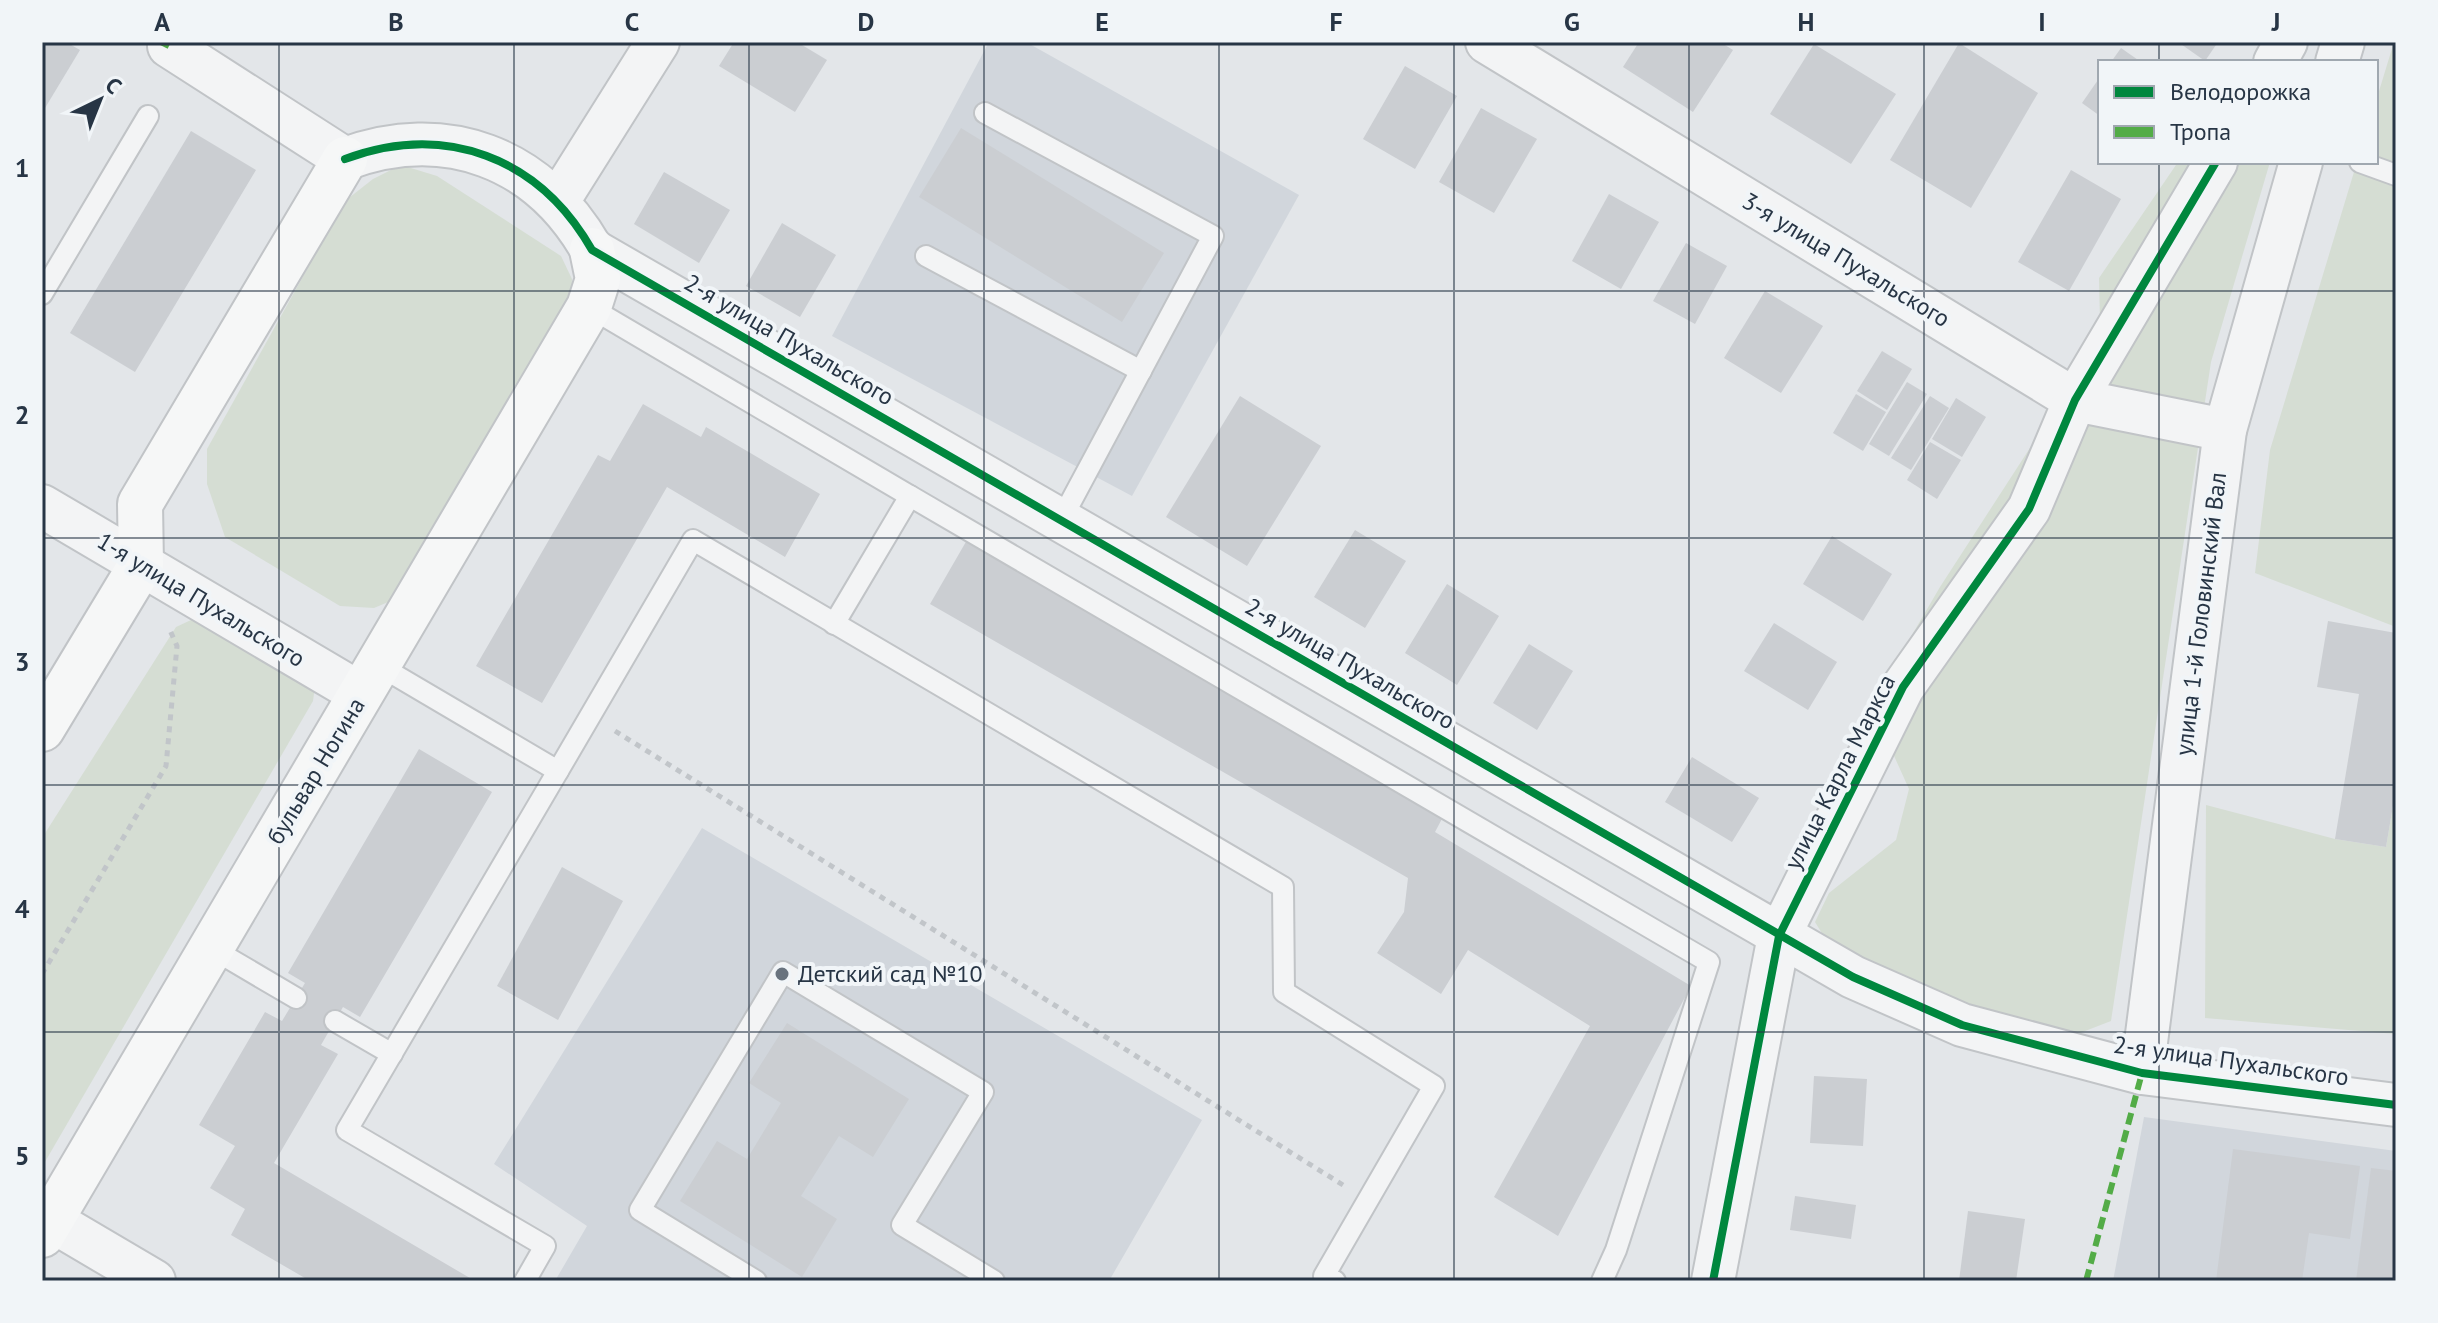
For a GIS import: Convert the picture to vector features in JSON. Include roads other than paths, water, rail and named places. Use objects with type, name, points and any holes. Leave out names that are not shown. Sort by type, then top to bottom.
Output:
[{"type":"street","points":[[558,201],[658,42]]},
{"type":"street","name":"3-я улица Пухальского","points":[[1487,42],[2075,400],[2225,430]]},
{"type":"street","points":[[2276,60],[2286,42]]},
{"type":"street","points":[[42,729],[141,565],[140,504],[345,159],[169,46]]},
{"type":"street","name":"2-я улица Пухальского","points":[[345,159],[400,145],[458,147],[505,163],[558,201],[592,250],[1853,977],[1962,1025],[2142,1073],[2396,1105]]},
{"type":"street","name":"улица Карла Маркса","points":[[1713,1281],[1779,936],[1903,687],[2029,509],[2075,400],[2215,164]]},
{"type":"street","name":"улица 1-й Головинский Вал","points":[[2142,1073],[2225,430],[2300,164]]},
{"type":"street","points":[[589,307],[598,279],[592,250]]},
{"type":"street","name":"бульвар Ногина","points":[[45,1223],[589,307]]},
{"type":"street","name":"1-я улица Пухальского","points":[[42,506],[141,565],[369,680]]},
{"type":"street","points":[[45,1223],[154,1281]]},
{"type":"lane","points":[[985,113],[1213,236],[1061,520]]},
{"type":"lane","points":[[42,294],[148,116]]},
{"type":"lane","points":[[2366,164],[2396,175]]},
{"type":"lane","points":[[926,256],[1141,371]]},
{"type":"lane","points":[[589,307],[1709,962],[1616,1250],[1602,1281]]},
{"type":"lane","points":[[834,624],[910,496]]},
{"type":"lane","points":[[525,1281],[545,1246],[347,1130],[693,540],[1283,887],[1284,992],[1434,1086],[1326,1279]]},
{"type":"lane","points":[[369,680],[558,771]]},
{"type":"lane","points":[[211,948],[296,998]]},
{"type":"lane","points":[[756,1281],[640,1210],[783,972],[983,1092],[902,1225],[994,1281]]},
{"type":"lane","points":[[335,1021],[392,1054]]},
{"type":"place","name":"Детский сад №10","points":[[782,974]]}]
